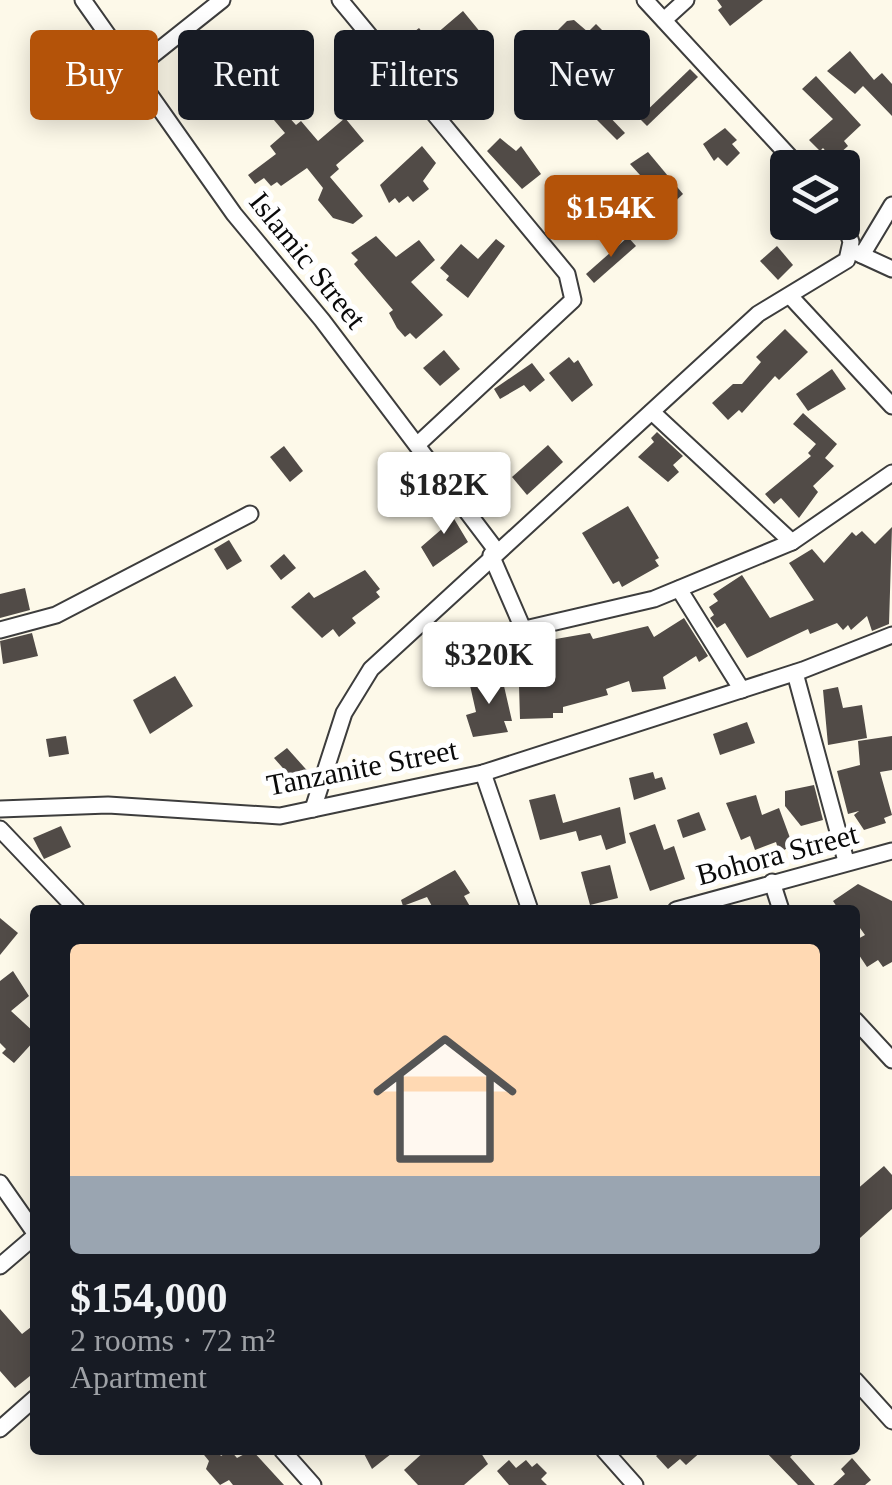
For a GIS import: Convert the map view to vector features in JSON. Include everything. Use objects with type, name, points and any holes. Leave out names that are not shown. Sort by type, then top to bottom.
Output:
[{"type":"street","name":"Islamic Street","points":[[82,0],[104,30]]},
{"type":"street","points":[[158,51],[222,0]]},
{"type":"street","points":[[340,0],[509,200],[567,274],[574,291],[572,300],[417,445]]},
{"type":"street","points":[[645,0],[783,150]]},
{"type":"street","points":[[664,20],[686,0]]},
{"type":"street","name":"Islamic Street","points":[[158,105],[234,214],[417,445],[494,552],[524,630]]},
{"type":"street","points":[[313,809],[344,713],[371,669],[494,552],[758,314],[834,271],[857,253],[892,205]]},
{"type":"street","points":[[852,240],[857,253],[892,269]]},
{"type":"street","points":[[790,296],[892,406]]},
{"type":"street","points":[[652,412],[792,542]]},
{"type":"street","points":[[465,643],[637,604],[679,588],[792,542],[892,474]]},
{"type":"street","points":[[0,630],[56,616],[250,514]]},
{"type":"street","points":[[679,588],[742,690]]},
{"type":"street","name":"Tanzanite Street","points":[[0,810],[108,805],[280,816],[483,773],[794,673],[892,635]]},
{"type":"street","points":[[794,673],[846,861]]},
{"type":"street","points":[[483,773],[528,905]]},
{"type":"street","points":[[0,829],[72,905]]},
{"type":"street","name":"Bohora Street","points":[[693,905],[892,851]]},
{"type":"street","points":[[772,882],[779,905]]},
{"type":"street","points":[[860,1025],[892,1060]]},
{"type":"street","points":[[0,1183],[30,1227]]},
{"type":"street","points":[[0,1266],[30,1239]]},
{"type":"street","points":[[860,1386],[892,1421]]},
{"type":"street","points":[[0,1429],[30,1402]]},
{"type":"street","points":[[286,1455],[313,1485]]},
{"type":"street","points":[[608,1455],[635,1485]]},
{"type":"building","points":[[717,0],[763,0],[730,26],[718,10],[722,7]]},
{"type":"building","points":[[463,11],[479,30],[441,30]]},
{"type":"building","points":[[574,20],[586,30],[558,30]]},
{"type":"building","points":[[850,51],[874,80],[882,73],[892,84],[892,116],[863,86],[855,94],[827,71]]},
{"type":"building","points":[[690,69],[698,77],[647,126],[641,120],[650,120],[650,107]]},
{"type":"building","points":[[816,76],[861,125],[844,141],[848,146],[844,150],[819,150],[809,140],[833,119],[802,89]]},
{"type":"building","points":[[274,120],[291,120],[296,125],[301,121],[318,141],[347,120],[364,141],[336,165],[339,169],[330,177],[363,216],[353,224],[333,218],[318,200],[323,188],[307,168],[281,186],[277,182],[271,186],[264,178],[255,184],[248,175],[276,154],[270,146],[285,133]]},
{"type":"building","points":[[597,120],[613,120],[625,133],[617,140]]},
{"type":"building","points":[[725,128],[737,140],[732,144],[740,153],[727,166],[718,157],[714,161],[703,144]]},
{"type":"building","points":[[500,138],[516,151],[521,146],[541,174],[522,189],[487,151]]},
{"type":"building","points":[[422,146],[436,163],[423,181],[429,189],[413,202],[408,196],[399,203],[395,198],[389,203],[380,185]]},
{"type":"building","points":[[648,152],[683,194],[669,207],[630,164]]},
{"type":"building","points":[[376,236],[396,257],[419,240],[435,260],[411,282],[443,315],[416,339],[410,333],[405,337],[397,328],[389,313],[393,310],[354,264],[358,260],[351,253]]},
{"type":"building","points":[[628,237],[636,246],[594,283],[586,274]]},
{"type":"building","points":[[496,239],[505,246],[468,298],[446,280],[449,276],[440,268],[461,244],[478,259]]},
{"type":"building","points":[[777,246],[793,265],[778,280],[760,261]]},
{"type":"building","points":[[785,329],[808,352],[779,380],[775,376],[742,413],[739,410],[728,420],[712,403],[733,384],[742,384],[761,362],[756,357]]},
{"type":"building","points":[[444,350],[460,369],[440,386],[423,368]]},
{"type":"building","points":[[569,357],[574,363],[578,360],[593,385],[572,402],[549,373]]},
{"type":"building","points":[[532,363],[545,380],[530,392],[524,385],[500,399],[494,389]]},
{"type":"building","points":[[832,369],[846,389],[808,411],[796,394]]},
{"type":"building","points":[[803,413],[837,444],[825,458],[834,466],[813,486],[818,492],[799,518],[781,498],[774,504],[765,494],[811,456],[808,453],[816,444],[793,424]]},
{"type":"building","points":[[657,432],[683,456],[673,465],[679,472],[668,482],[638,457],[654,442],[651,438]]},
{"type":"building","points":[[548,445],[563,462],[527,495],[512,477]]},
{"type":"building","points":[[284,446],[303,471],[290,482],[270,457]]},
{"type":"building","points":[[423,474],[433,486],[415,501],[405,489]]},
{"type":"building","points":[[444,502],[468,542],[433,567],[421,547],[443,528],[432,510]]},
{"type":"building","points":[[628,506],[659,558],[655,560],[659,566],[622,587],[619,581],[613,584],[582,533]]},
{"type":"building","points":[[892,527],[889,624],[872,631],[867,616],[851,630],[848,625],[843,630],[837,623],[810,634],[808,629],[747,658],[725,623],[717,628],[710,618],[714,615],[709,607],[718,601],[713,594],[742,575],[770,618],[814,600],[789,563],[812,549],[824,563],[852,532],[856,536],[862,531],[875,544]]},
{"type":"building","points":[[229,540],[242,561],[227,570],[214,549]]},
{"type":"building","points":[[284,554],[296,568],[281,580],[270,566]]},
{"type":"building","points":[[365,570],[380,589],[376,592],[380,597],[352,618],[356,623],[339,637],[333,629],[322,638],[291,607],[309,592],[314,598]]},
{"type":"building","points":[[25,588],[30,610],[0,618],[0,594]]},
{"type":"building","points":[[684,618],[708,656],[699,662],[696,656],[663,677],[666,689],[632,692],[629,681],[606,689],[608,695],[563,707],[563,713],[553,713],[553,718],[520,719],[518,652],[534,652],[533,643],[590,633],[593,639],[648,626],[654,637]]},
{"type":"building","points":[[32,633],[38,656],[3,664],[0,641]]},
{"type":"building","points":[[501,673],[512,721],[504,721],[508,732],[473,737],[466,715],[476,712],[469,681]]},
{"type":"building","points":[[175,676],[193,706],[150,734],[133,700]]},
{"type":"building","points":[[838,687],[843,708],[862,705],[867,738],[828,745],[823,690]]},
{"type":"building","points":[[747,722],[755,743],[720,755],[713,734]]},
{"type":"building","points":[[66,736],[69,754],[49,757],[46,739]]},
{"type":"building","points":[[892,736],[892,770],[880,772],[892,815],[884,818],[886,823],[864,830],[854,815],[859,811],[848,814],[837,771],[860,765],[858,741]]},
{"type":"building","points":[[287,748],[312,776],[304,792],[274,758]]},
{"type":"building","points":[[653,772],[655,779],[662,777],[666,789],[634,800],[629,778]]},
{"type":"building","points":[[814,785],[823,820],[801,826],[785,806],[785,791]]},
{"type":"building","points":[[555,794],[563,823],[620,807],[626,843],[606,850],[601,835],[579,841],[576,831],[540,840],[529,800]]},
{"type":"building","points":[[756,795],[762,815],[779,808],[793,846],[779,852],[776,842],[755,850],[750,836],[741,840],[726,803]]},
{"type":"building","points":[[699,812],[706,830],[683,838],[677,820]]},
{"type":"building","points":[[655,824],[664,850],[674,846],[685,879],[650,891],[629,833]]},
{"type":"building","points":[[61,826],[71,847],[44,859],[33,838]]},
{"type":"building","points":[[610,865],[618,898],[590,905],[581,872]]},
{"type":"building","points":[[455,870],[470,893],[464,896],[469,905],[431,905],[427,897],[406,905],[401,900]]},
{"type":"building","points":[[858,884],[892,901],[892,962],[883,967],[878,960],[867,967],[860,956],[860,938],[865,935],[860,928],[860,905],[836,905],[833,901]]},
{"type":"building","points":[[0,918],[18,933],[0,955]]},
{"type":"building","points":[[13,971],[29,996],[11,1011],[30,1028],[30,1045],[14,1063],[2,1053],[6,1049],[0,1043],[0,981]]},
{"type":"building","points":[[884,1166],[892,1175],[892,1209],[860,1238],[860,1187]]},
{"type":"building","points":[[0,1309],[22,1334],[30,1328],[30,1376],[15,1388],[0,1371]]},
{"type":"building","points":[[204,1455],[257,1455],[284,1485],[233,1485],[229,1480],[220,1485],[206,1469],[209,1461]]},
{"type":"building","points":[[365,1455],[390,1455],[372,1469]]},
{"type":"building","points":[[420,1455],[482,1455],[488,1464],[464,1485],[418,1485],[404,1470]]},
{"type":"building","points":[[697,1455],[686,1465],[680,1459],[668,1469],[656,1456]]},
{"type":"building","points":[[769,1455],[792,1455],[790,1457],[815,1485],[798,1485]]},
{"type":"building","points":[[852,1458],[871,1480],[865,1485],[833,1485],[845,1474],[841,1469]]},
{"type":"building","points":[[509,1460],[516,1468],[526,1460],[532,1467],[537,1463],[547,1473],[541,1479],[547,1485],[509,1485],[497,1471]]}]
